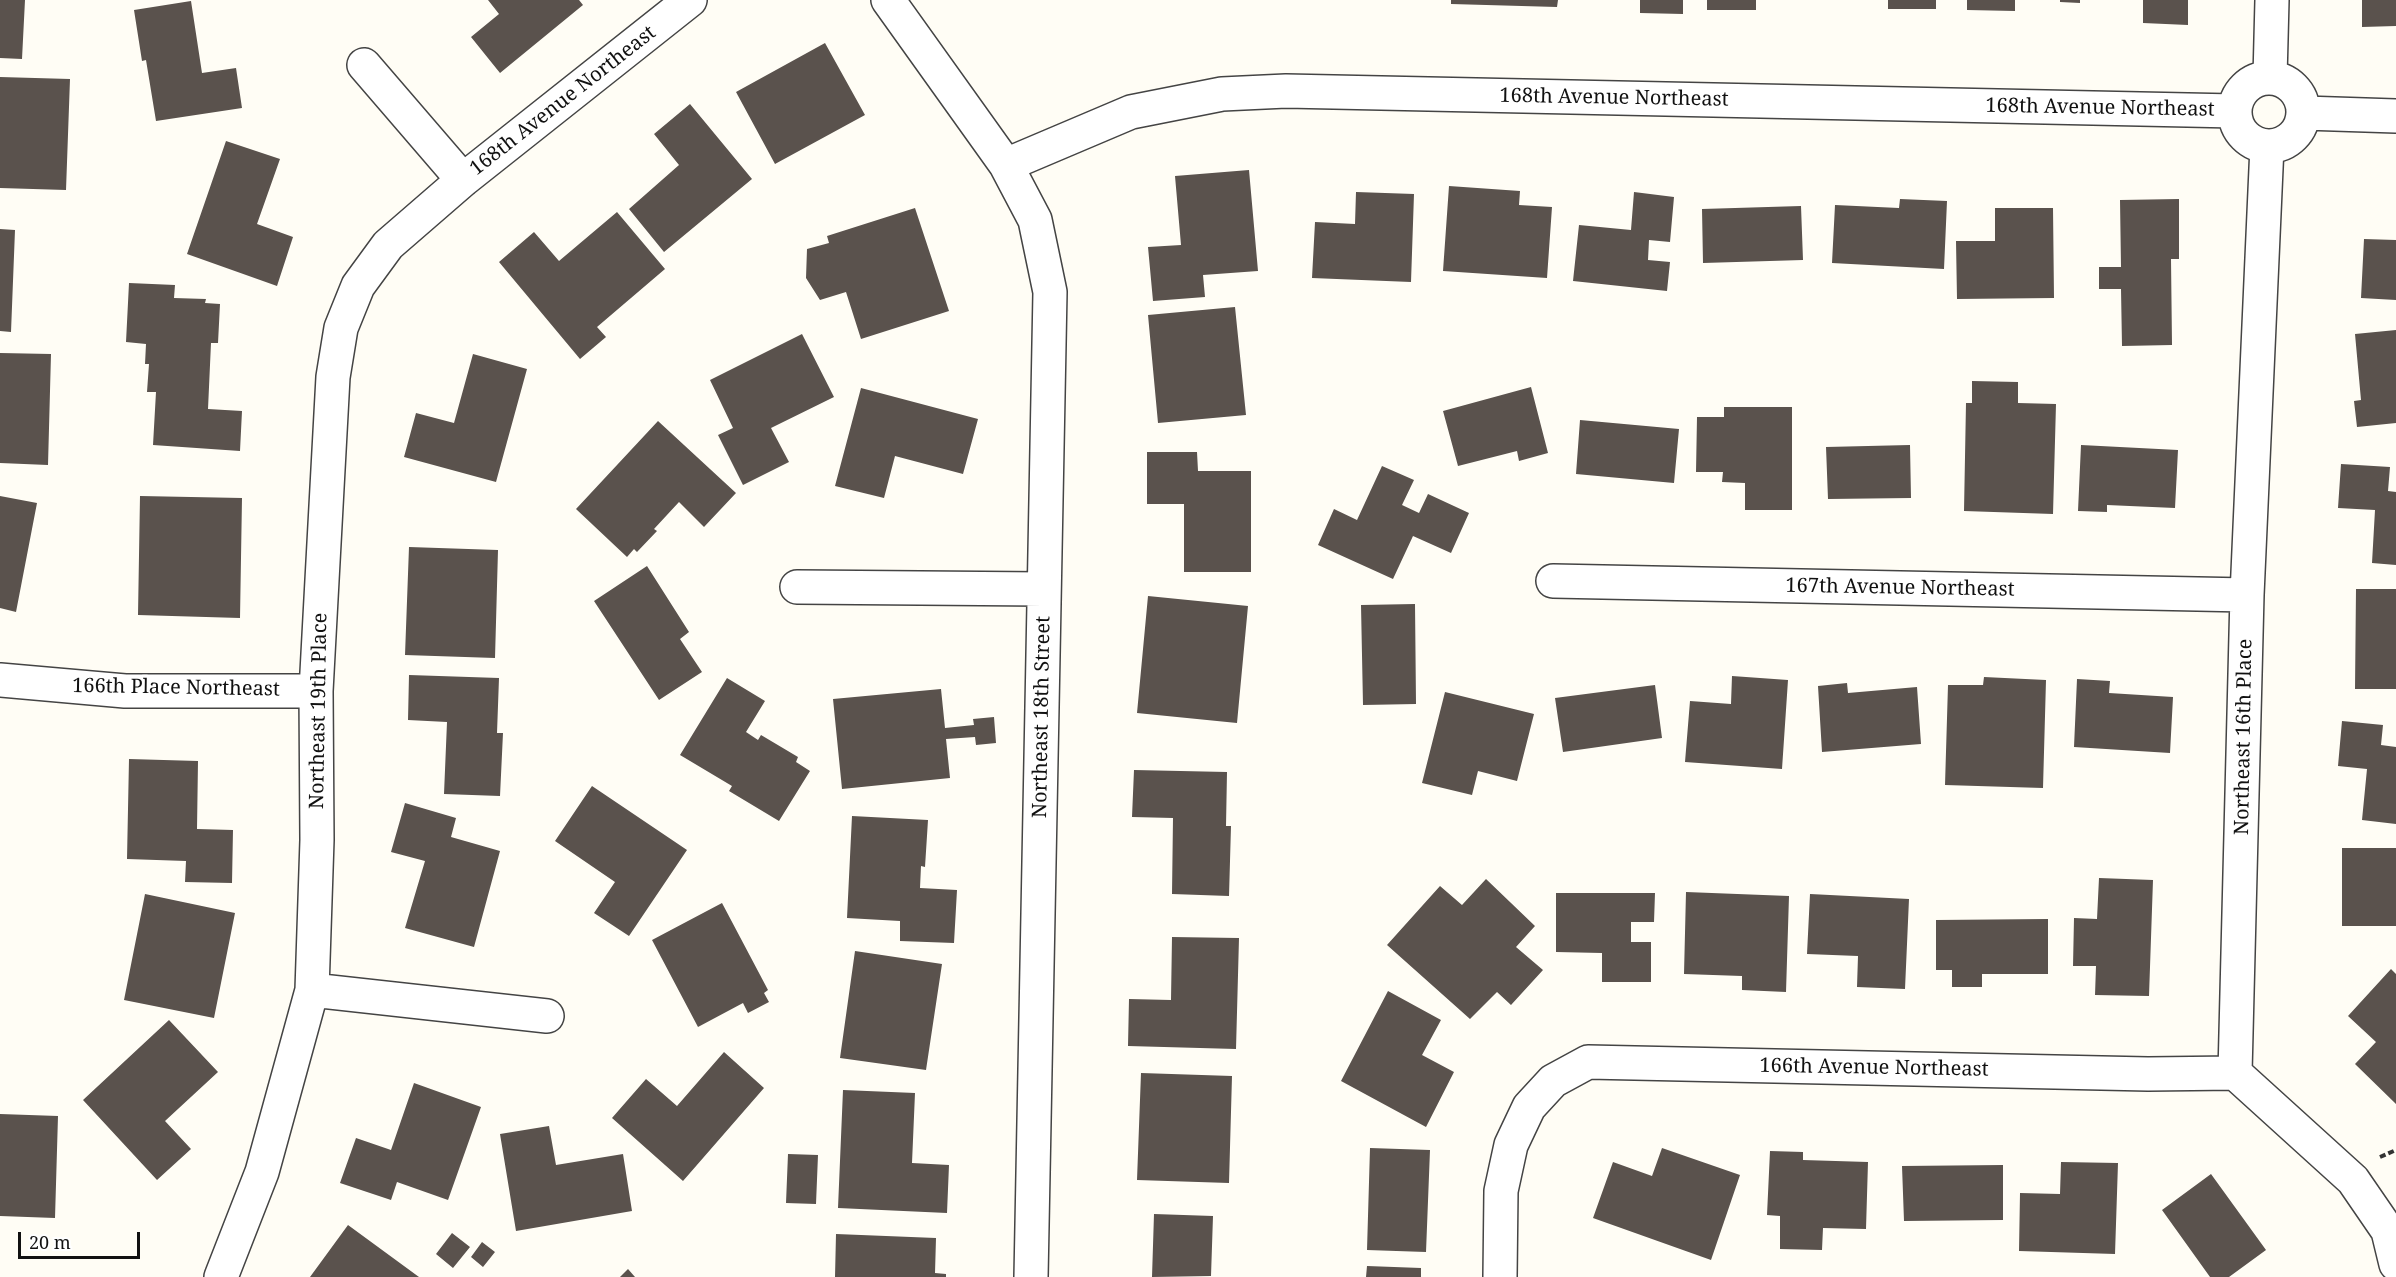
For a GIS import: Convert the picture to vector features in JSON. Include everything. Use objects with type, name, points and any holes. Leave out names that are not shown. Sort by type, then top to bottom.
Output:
[{"type":"street","name":"168th Avenue Northeast","points":[[463,180],[690,0]]},
{"type":"street","points":[[888,0],[1006,165]]},
{"type":"street","points":[[2270,78],[2272,0]]},
{"type":"street","points":[[364,65],[463,180]]},
{"type":"street","points":[[2270,78],[2290,84],[2302,102],[2304,113],[2301,123],[2288,140],[2278,145],[2267,146],[2248,138],[2241,131],[2235,111],[2242,91],[2259,79],[2270,78]]},
{"type":"street","name":"168th Avenue Northeast","points":[[1006,165],[1131,112],[1222,94],[1286,91],[2235,111]]},
{"type":"street","points":[[2304,113],[2396,116]]},
{"type":"street","name":"Northeast 16th Place","points":[[2235,1073],[2247,595],[2267,146]]},
{"type":"street","name":"Northeast 18th Street","points":[[1006,165],[1035,220],[1050,292],[1030,1277]]},
{"type":"street","name":"Northeast 19th Place","points":[[221,1277],[262,1172],[312,990],[317,840],[316,691],[333,377],[341,328],[357,286],[388,245],[463,180]]},
{"type":"street","name":"167th Avenue Northeast","points":[[1554,581],[2247,595]]},
{"type":"street","points":[[797,586],[1043,589]]},
{"type":"street","name":"166th Place Northeast","points":[[0,680],[125,691],[316,691]]},
{"type":"street","points":[[312,990],[547,1016]]},
{"type":"street","name":"166th Avenue Northeast","points":[[1500,1277],[1501,1191],[1511,1145],[1529,1107],[1553,1081],[1588,1062],[2148,1074],[2235,1073]]},
{"type":"street","points":[[2235,1073],[2353,1180],[2388,1231],[2396,1264]]},
{"type":"building","points":[[0,0],[25,0],[22,59],[0,58]]},
{"type":"building","points":[[488,0],[579,0],[583,5],[500,73],[471,37],[499,14]]},
{"type":"building","points":[[1451,0],[1558,0],[1557,7],[1451,4]]},
{"type":"building","points":[[1640,0],[1683,0],[1683,14],[1640,13]]},
{"type":"building","points":[[1707,0],[1756,0],[1756,10],[1707,10]]},
{"type":"building","points":[[1888,0],[1936,0],[1936,9],[1888,9]]},
{"type":"building","points":[[1967,0],[2015,0],[2015,11],[1967,10]]},
{"type":"building","points":[[2060,0],[2080,0],[2080,3],[2060,2]]},
{"type":"building","points":[[2143,0],[2188,0],[2188,25],[2143,23]]},
{"type":"building","points":[[2362,0],[2396,0],[2396,26],[2362,27]]},
{"type":"building","points":[[191,1],[202,73],[236,68],[242,108],[156,121],[146,60],[142,61],[134,10]]},
{"type":"building","points":[[825,43],[865,115],[775,164],[736,92]]},
{"type":"building","points":[[0,77],[70,79],[66,190],[0,188]]},
{"type":"building","points":[[690,104],[752,179],[664,252],[629,209],[679,165],[654,134]]},
{"type":"building","points":[[226,141],[280,159],[257,224],[293,237],[277,286],[187,254]]},
{"type":"building","points":[[1249,170],[1258,271],[1203,275],[1205,297],[1153,301],[1148,247],[1181,245],[1175,176]]},
{"type":"building","points":[[1449,186],[1520,191],[1519,205],[1552,207],[1547,278],[1443,271]]},
{"type":"building","points":[[1356,192],[1414,194],[1411,282],[1312,278],[1315,222],[1355,224]]},
{"type":"building","points":[[1634,192],[1674,197],[1670,242],[1649,240],[1648,260],[1670,262],[1667,291],[1573,281],[1579,225],[1631,230]]},
{"type":"building","points":[[1900,199],[1947,201],[1944,269],[1832,263],[1835,205],[1899,208]]},
{"type":"building","points":[[2179,199],[2179,259],[2171,259],[2172,345],[2122,346],[2121,289],[2099,289],[2099,267],[2121,267],[2120,200]]},
{"type":"building","points":[[1801,206],[1803,260],[1703,263],[1702,209]]},
{"type":"building","points":[[915,208],[949,311],[861,339],[846,292],[820,300],[806,278],[807,249],[829,243],[827,236]]},
{"type":"building","points":[[1995,208],[2053,208],[2054,298],[1957,299],[1956,241],[1995,241]]},
{"type":"building","points":[[617,212],[665,269],[597,327],[606,337],[580,359],[499,262],[534,232],[559,261]]},
{"type":"building","points":[[0,229],[15,230],[11,332],[0,331]]},
{"type":"building","points":[[2364,239],[2396,240],[2396,300],[2361,298]]},
{"type":"building","points":[[129,283],[175,285],[174,298],[206,299],[205,303],[220,304],[218,343],[211,343],[208,409],[242,411],[240,451],[153,445],[156,392],[147,392],[149,364],[145,364],[146,344],[126,342]]},
{"type":"building","points":[[1235,307],[1246,415],[1158,423],[1148,315]]},
{"type":"building","points":[[2396,330],[2396,423],[2357,427],[2354,401],[2361,400],[2355,334]]},
{"type":"building","points":[[802,334],[834,397],[771,428],[789,462],[743,485],[718,435],[733,428],[710,380]]},
{"type":"building","points":[[0,353],[51,354],[48,465],[0,463]]},
{"type":"building","points":[[473,354],[527,369],[496,482],[404,457],[416,413],[454,423]]},
{"type":"building","points":[[1972,381],[2018,382],[2018,403],[2056,404],[2053,514],[1964,511],[1966,403],[1972,403]]},
{"type":"building","points":[[1531,387],[1548,453],[1519,461],[1517,451],[1458,466],[1443,411]]},
{"type":"building","points":[[861,388],[978,419],[963,474],[895,456],[884,498],[835,486]]},
{"type":"building","points":[[1724,407],[1792,407],[1792,510],[1745,510],[1745,483],[1722,482],[1723,472],[1696,472],[1697,417],[1724,417]]},
{"type":"building","points":[[1580,420],[1679,429],[1674,483],[1576,474]]},
{"type":"building","points":[[658,421],[736,493],[704,527],[679,502],[654,529],[657,531],[637,552],[634,549],[627,557],[576,509]]},
{"type":"building","points":[[1910,445],[1911,498],[1828,499],[1826,447]]},
{"type":"building","points":[[2081,445],[2178,450],[2175,508],[2107,505],[2107,512],[2078,511]]},
{"type":"building","points":[[1147,452],[1197,452],[1198,471],[1251,471],[1251,572],[1184,572],[1184,504],[1147,504]]},
{"type":"building","points":[[2341,464],[2390,467],[2388,491],[2396,492],[2396,565],[2372,563],[2375,510],[2338,508]]},
{"type":"building","points":[[1382,466],[1414,480],[1402,505],[1419,513],[1428,494],[1469,513],[1451,553],[1413,536],[1393,579],[1318,545],[1334,509],[1357,520]]},
{"type":"building","points":[[0,496],[37,503],[16,612],[0,608]]},
{"type":"building","points":[[140,496],[242,498],[240,618],[138,615]]},
{"type":"building","points":[[409,547],[498,550],[495,658],[405,655]]},
{"type":"building","points":[[647,566],[689,632],[680,639],[702,672],[659,700],[594,601]]},
{"type":"building","points":[[2356,589],[2396,589],[2396,689],[2355,689]]},
{"type":"building","points":[[1148,596],[1248,606],[1237,723],[1137,713]]},
{"type":"building","points":[[1415,604],[1416,704],[1363,705],[1361,605]]},
{"type":"building","points":[[409,675],[499,678],[497,733],[503,733],[500,796],[444,794],[447,722],[408,720]]},
{"type":"building","points":[[1732,676],[1788,680],[1782,769],[1685,762],[1690,701],[1731,704]]},
{"type":"building","points":[[1984,677],[2046,680],[2043,788],[1945,785],[1948,685],[1983,685]]},
{"type":"building","points":[[727,678],[765,701],[746,732],[758,740],[761,735],[798,757],[796,762],[810,771],[779,821],[729,791],[732,786],[680,755]]},
{"type":"building","points":[[2077,679],[2110,681],[2109,693],[2173,697],[2170,753],[2074,747]]},
{"type":"building","points":[[1847,683],[1848,693],[1917,687],[1921,744],[1822,752],[1818,686]]},
{"type":"building","points":[[1655,685],[1662,738],[1563,752],[1555,698]]},
{"type":"building","points":[[941,689],[945,728],[974,725],[973,719],[994,717],[996,743],[976,745],[975,737],[946,739],[950,778],[842,789],[833,699]]},
{"type":"building","points":[[1445,692],[1534,714],[1517,781],[1478,771],[1472,795],[1422,783]]},
{"type":"building","points":[[2342,721],[2383,725],[2381,745],[2396,747],[2396,824],[2362,820],[2367,769],[2338,766]]},
{"type":"building","points":[[129,759],[198,761],[197,829],[233,830],[232,883],[185,882],[186,861],[127,859]]},
{"type":"building","points":[[1134,770],[1227,772],[1226,826],[1231,826],[1229,896],[1172,894],[1173,818],[1132,817]]},
{"type":"building","points":[[592,786],[687,850],[629,936],[594,913],[615,882],[555,841]]},
{"type":"building","points":[[405,803],[456,818],[451,837],[500,851],[474,947],[405,928],[425,861],[391,852]]},
{"type":"building","points":[[852,816],[928,820],[925,867],[921,866],[920,888],[957,890],[954,943],[900,941],[900,921],[847,918]]},
{"type":"building","points":[[2342,848],[2396,848],[2396,926],[2342,926]]},
{"type":"building","points":[[2099,878],[2153,880],[2149,996],[2095,995],[2096,966],[2073,966],[2074,918],[2097,919]]},
{"type":"building","points":[[1486,879],[1535,926],[1516,947],[1543,970],[1511,1005],[1497,992],[1470,1019],[1387,945],[1440,886],[1462,905]]},
{"type":"building","points":[[1686,892],[1789,896],[1786,992],[1742,990],[1742,976],[1684,974]]},
{"type":"building","points":[[1556,893],[1655,893],[1654,922],[1631,922],[1631,942],[1651,942],[1651,982],[1602,982],[1602,953],[1556,952]]},
{"type":"building","points":[[145,894],[235,913],[214,1018],[124,1000]]},
{"type":"building","points":[[1810,894],[1909,899],[1905,989],[1857,987],[1858,956],[1807,954]]},
{"type":"building","points":[[722,903],[768,990],[764,993],[769,1002],[748,1013],[743,1003],[698,1027],[652,940]]},
{"type":"building","points":[[2048,919],[2048,974],[1982,974],[1982,987],[1952,987],[1952,970],[1936,970],[1936,920]]},
{"type":"building","points":[[1172,937],[1239,938],[1236,1049],[1128,1046],[1129,999],[1171,1000]]},
{"type":"building","points":[[855,951],[942,964],[926,1070],[840,1058]]},
{"type":"building","points":[[2391,969],[2396,974],[2396,1104],[2355,1064],[2376,1042],[2348,1016]]},
{"type":"building","points":[[1388,991],[1441,1020],[1422,1055],[1454,1072],[1426,1127],[1341,1081]]},
{"type":"building","points":[[169,1020],[218,1072],[165,1121],[191,1149],[157,1180],[83,1100]]},
{"type":"building","points":[[724,1052],[764,1088],[683,1181],[612,1118],[646,1079],[677,1106]]},
{"type":"building","points":[[1141,1073],[1232,1076],[1229,1183],[1137,1180]]},
{"type":"building","points":[[414,1083],[481,1107],[448,1200],[397,1182],[391,1200],[340,1183],[356,1138],[391,1150]]},
{"type":"building","points":[[843,1090],[915,1093],[912,1163],[949,1165],[947,1213],[838,1208]]},
{"type":"building","points":[[0,1114],[58,1116],[55,1218],[0,1216]]},
{"type":"building","points":[[549,1126],[556,1165],[623,1154],[632,1211],[516,1231],[500,1134]]},
{"type":"building","points":[[1370,1148],[1430,1150],[1426,1252],[1367,1250]]},
{"type":"building","points":[[1662,1148],[1740,1175],[1711,1260],[1593,1218],[1613,1162],[1652,1176]]},
{"type":"building","points":[[1770,1151],[1803,1152],[1803,1160],[1868,1162],[1866,1229],[1823,1228],[1822,1250],[1780,1249],[1780,1216],[1767,1215]]},
{"type":"building","points":[[788,1154],[818,1155],[816,1204],[786,1203]]},
{"type":"building","points":[[2061,1162],[2118,1163],[2115,1254],[2019,1251],[2020,1193],[2060,1194]]},
{"type":"building","points":[[2003,1165],[2003,1220],[1904,1221],[1902,1166]]},
{"type":"building","points":[[2211,1174],[2266,1250],[2229,1277],[2210,1277],[2162,1210]]},
{"type":"building","points":[[1154,1214],[1213,1216],[1211,1276],[1152,1277]]},
{"type":"building","points":[[348,1225],[419,1277],[310,1277]]},
{"type":"building","points":[[452,1233],[470,1247],[453,1268],[436,1254]]},
{"type":"building","points":[[836,1234],[936,1238],[935,1273],[946,1274],[946,1277],[835,1277]]},
{"type":"building","points":[[482,1242],[495,1252],[483,1267],[471,1257]]},
{"type":"building","points":[[1367,1266],[1421,1268],[1421,1277],[1366,1277]]},
{"type":"building","points":[[628,1269],[635,1277],[620,1277]]}]
